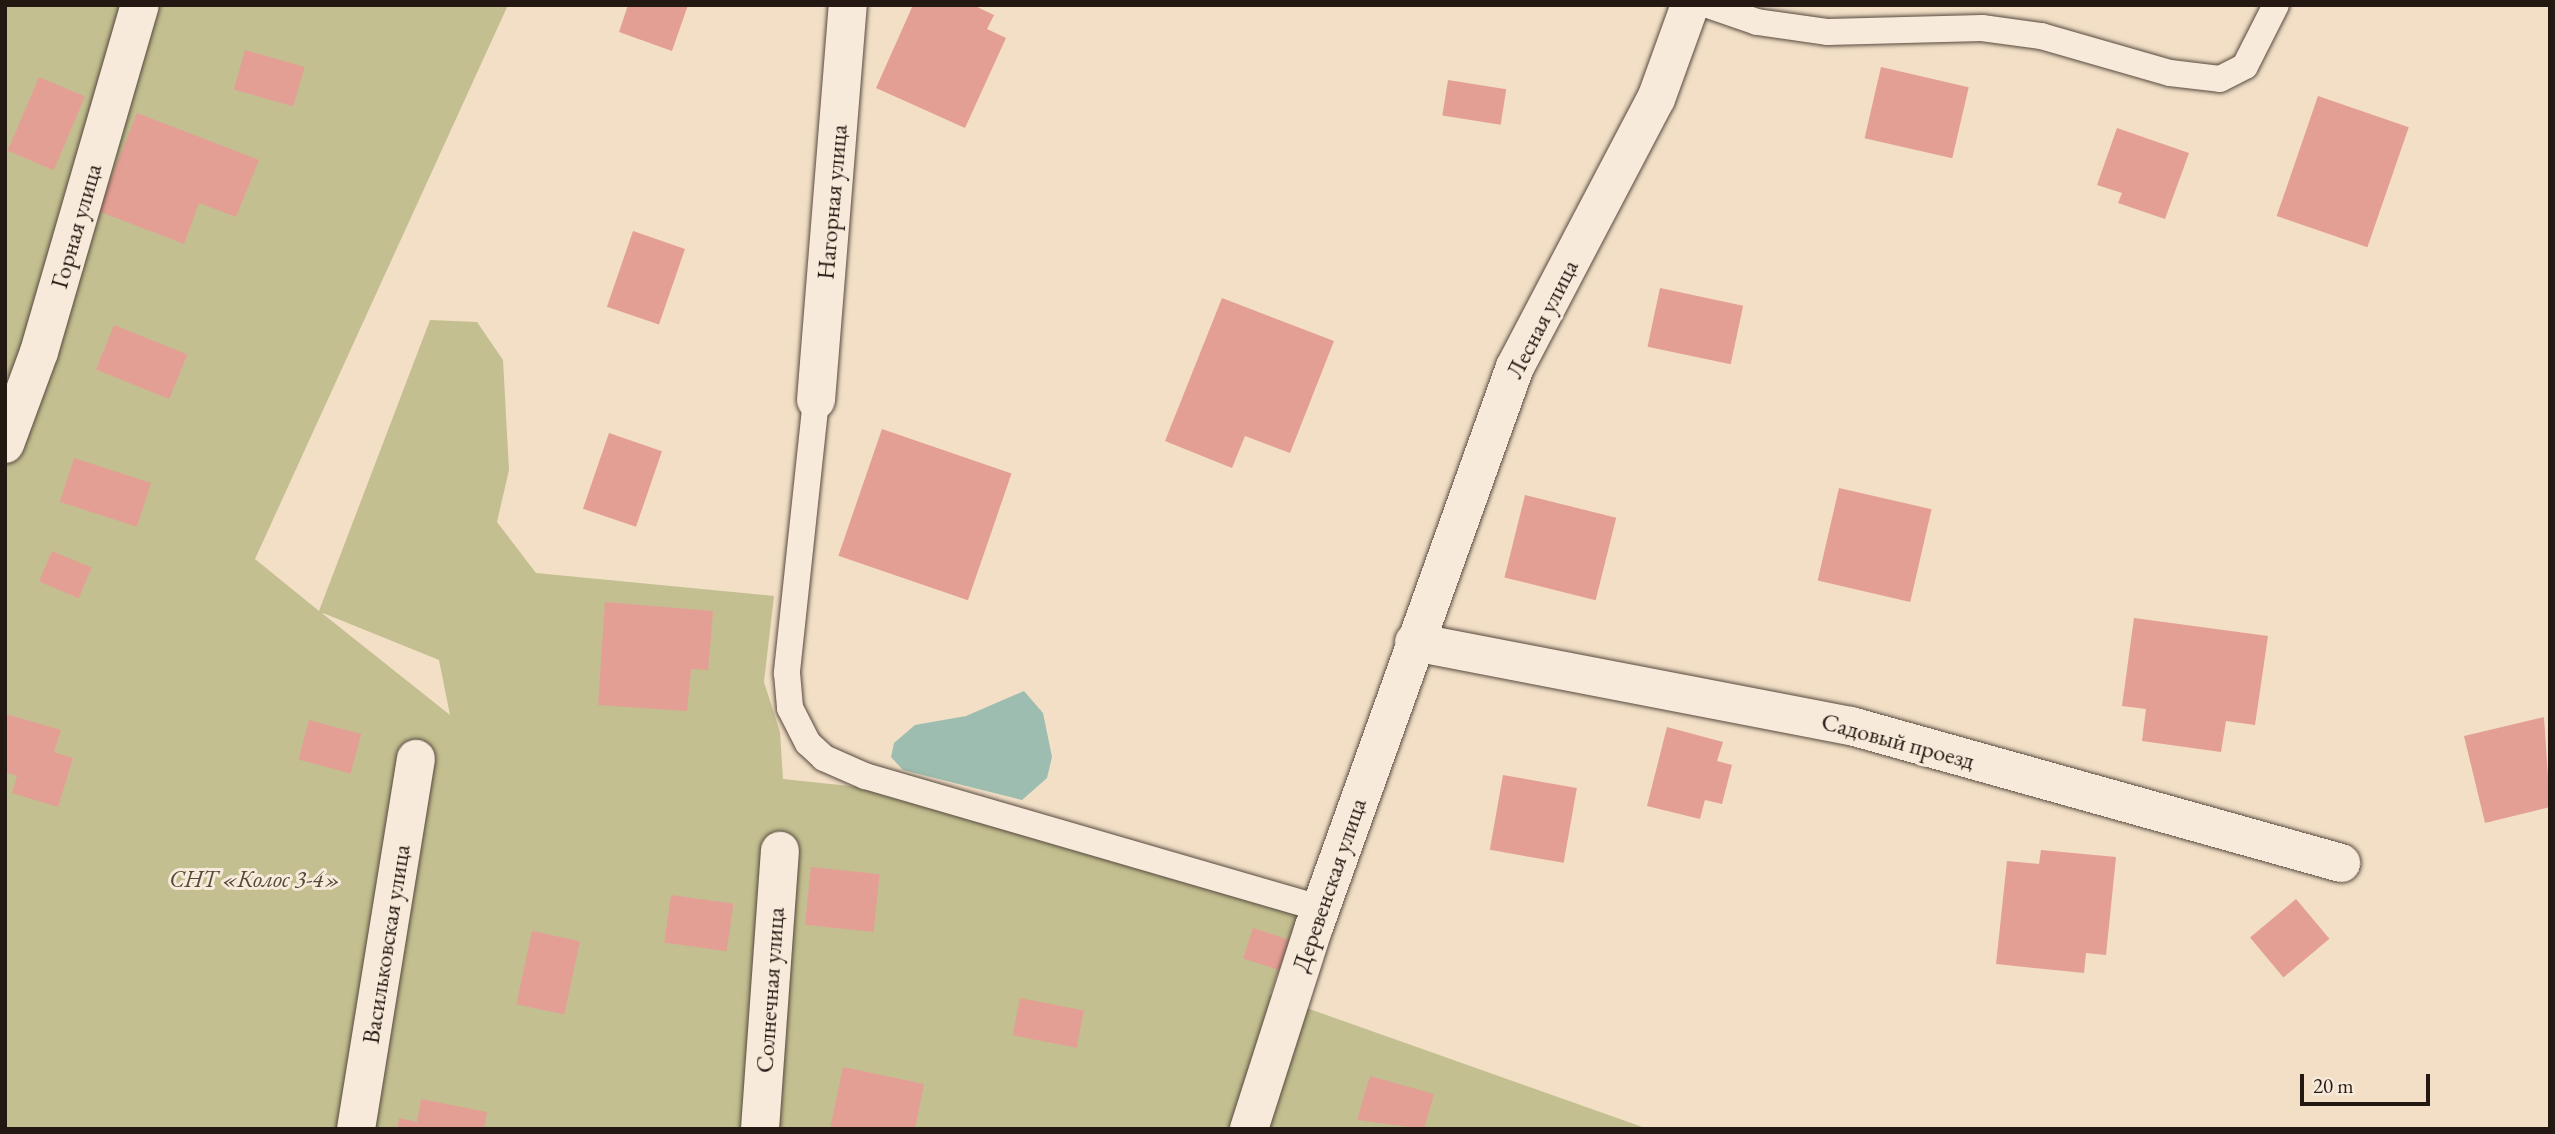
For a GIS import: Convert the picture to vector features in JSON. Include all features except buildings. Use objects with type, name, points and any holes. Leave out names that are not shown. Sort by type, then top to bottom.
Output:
[{"type":"street","name":"Горная улица","points":[[5,444],[39,352],[140,5]]},
{"type":"street","name":"Нагорная улица","points":[[816,400],[848,5]]},
{"type":"street","name":"Лесная улица","points":[[1431,646],[1515,366],[1656,99],[1690,5]]},
{"type":"street","name":"Садовый проезд","points":[[1431,646],[1851,726],[2340,863]]},
{"type":"street","name":"Деревенская улица","points":[[1249,1129],[1322,909],[1431,646]]},
{"type":"street","name":"Васильковская улица","points":[[356,1129],[416,759]]},
{"type":"street","name":"Солнечная улица","points":[[760,1129],[780,851]]},
{"type":"lane","points":[[1708,5],[1758,23],[1828,32],[1982,28],[2041,36],[2169,73],[2220,79],[2245,66],[2276,5]]},
{"type":"lane","points":[[816,400],[787,673],[790,708],[808,743],[824,758],[865,776],[1322,909]]},
{"type":"green space","name":"СНТ «Колос 3-4»","points":[[5,5],[508,5],[255,559],[319,611],[430,320],[477,322],[503,360],[509,470],[497,522],[536,573],[774,596],[764,682],[780,732],[783,779],[859,787],[1299,912],[1270,995],[1648,1129],[5,1129]],"holes":[[[323,613],[439,660],[450,715]]]},
{"type":"shaded area","points":[[1024,691],[1043,713],[1052,757],[1047,778],[1022,800],[903,770],[891,757],[894,743],[915,725],[966,716]]}]
